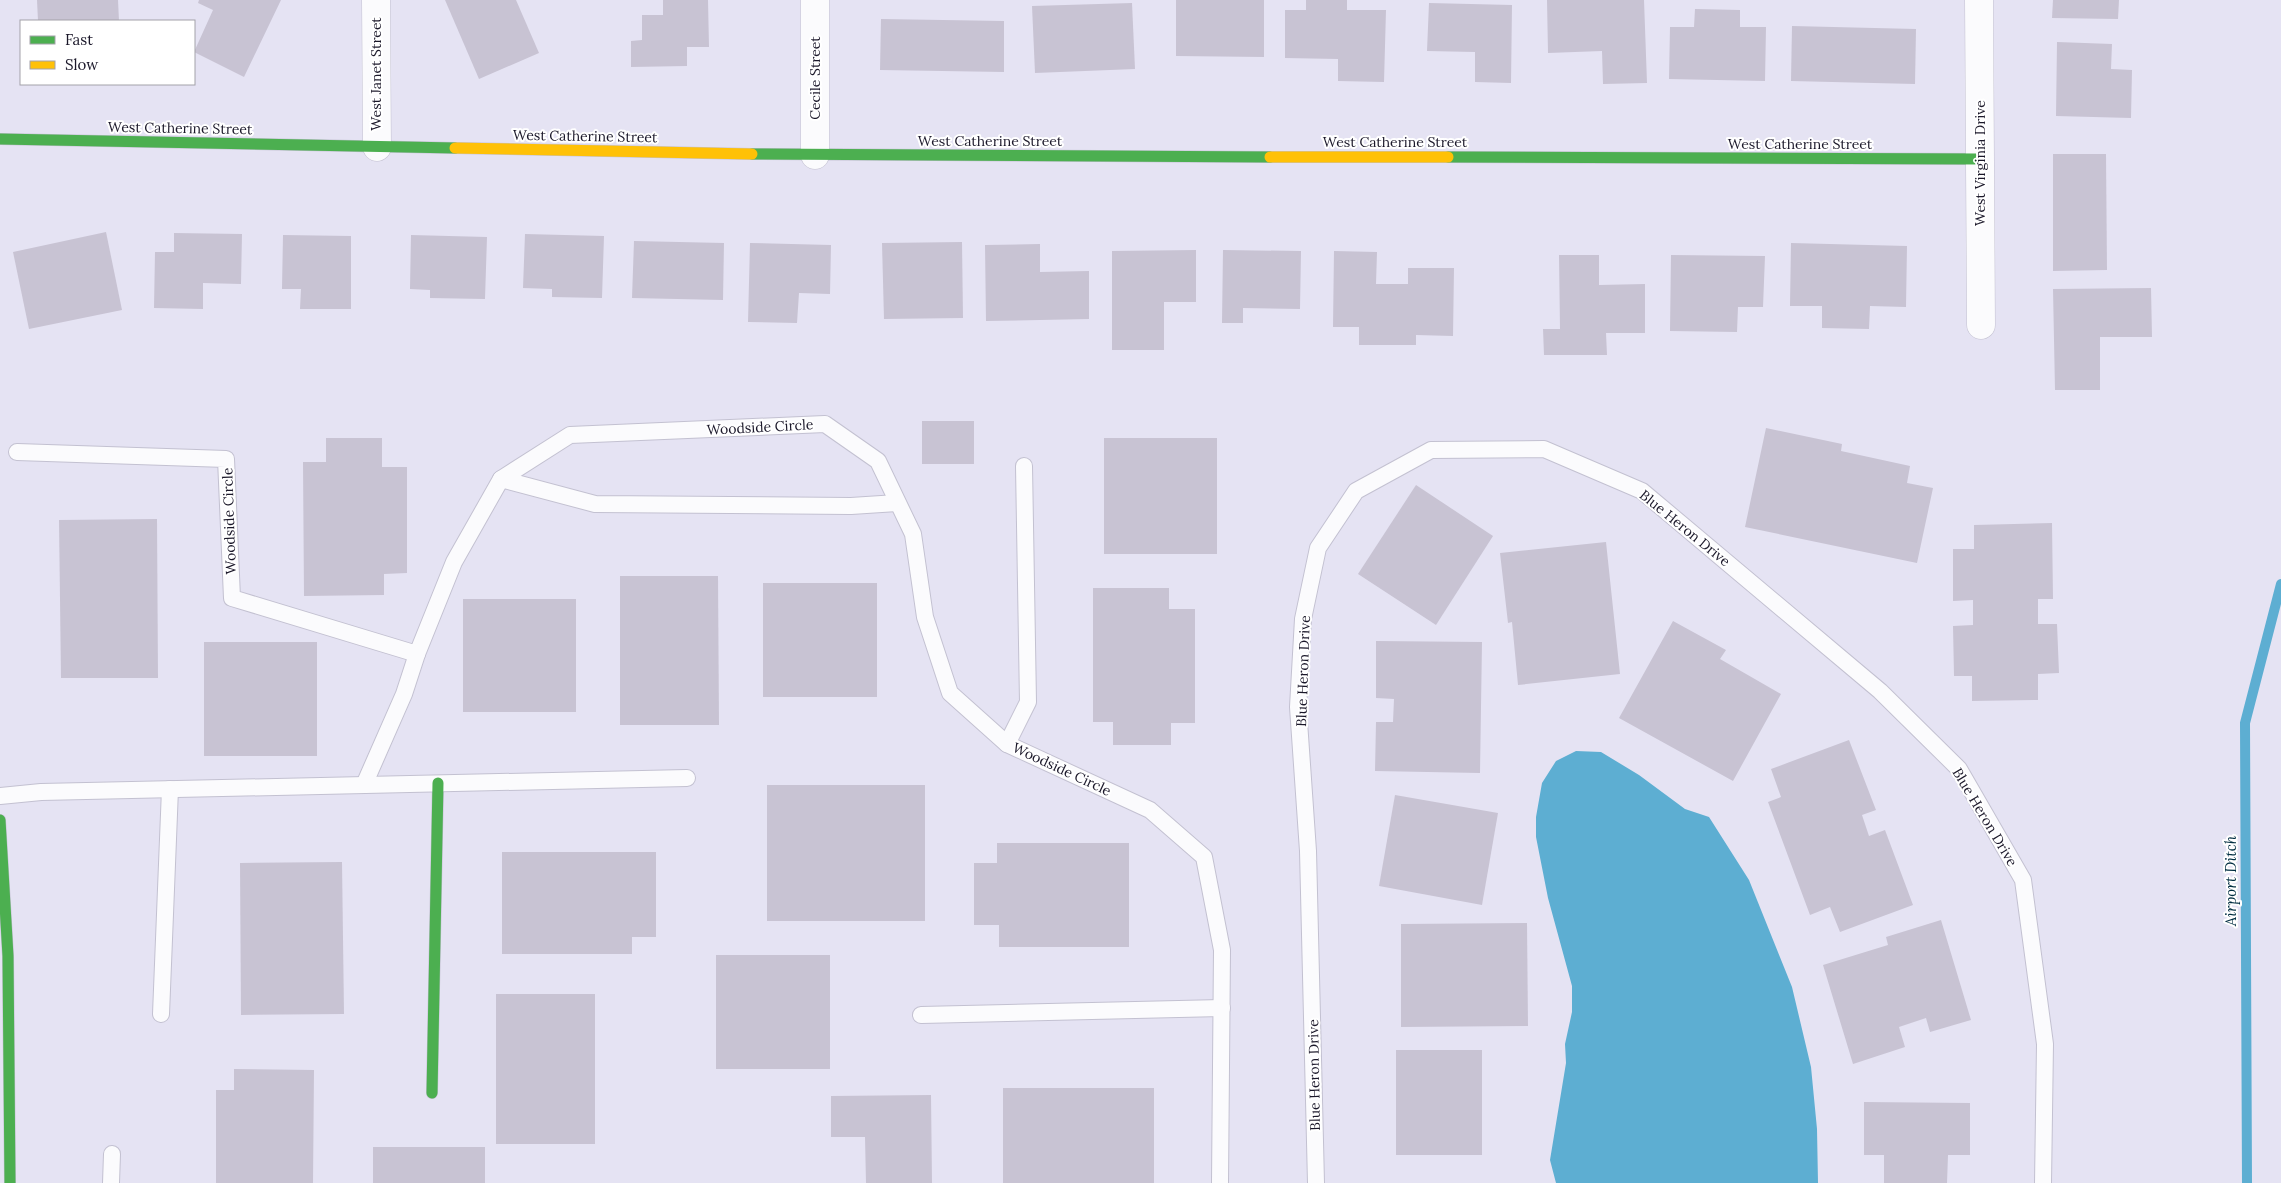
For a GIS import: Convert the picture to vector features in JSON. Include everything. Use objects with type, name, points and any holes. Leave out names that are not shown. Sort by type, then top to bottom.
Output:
[{"type":"street","name":"West Janet Street","points":[[376,0],[377,147]]},
{"type":"street","name":"Cecile Street","points":[[815,0],[815,155]]},
{"type":"street","name":"West Virginia Drive","points":[[1979,0],[1981,325]]},
{"type":"street","name":"West Catherine Street","points":[[0,139],[815,155],[1980,160]]},
{"type":"street","points":[[432,1093],[438,783]]},
{"type":"street","points":[[0,820],[5,874],[4,975],[10,1183]]},
{"type":"lane","name":"Woodside Circle","points":[[364,785],[404,694],[417,654],[454,562],[500,479],[570,435],[825,424],[878,461],[913,534],[925,617],[950,693],[1007,744],[1150,810],[1204,857],[1222,950],[1220,1183]]},
{"type":"lane","name":"Blue Heron Drive","points":[[1316,1183],[1308,851],[1298,707],[1302,619],[1318,548],[1356,491],[1431,450],[1544,449],[1642,491],[1880,691],[1959,768],[2023,880],[2045,1044],[2043,1183]]},
{"type":"lane","name":"Woodside Circle","points":[[17,452],[226,459],[232,598],[417,654]]},
{"type":"lane","points":[[1007,744],[1028,702],[1024,466]]},
{"type":"lane","points":[[500,479],[595,504],[851,506],[898,503]]},
{"type":"lane","points":[[0,796],[41,792],[687,778]]},
{"type":"lane","points":[[161,1014],[170,789]]},
{"type":"lane","points":[[921,1015],[1222,1008]]},
{"type":"lane","points":[[111,1183],[112,1154]]},
{"type":"water","points":[[1576,751],[1601,752],[1639,775],[1685,809],[1709,817],[1749,880],[1792,987],[1811,1067],[1817,1129],[1818,1183],[1556,1183],[1550,1160],[1566,1063],[1565,1044],[1572,1012],[1572,986],[1548,898],[1536,837],[1536,817],[1542,783],[1556,761]]},
{"type":"building","points":[[37,0],[118,0],[119,20],[38,20]]},
{"type":"building","points":[[199,0],[281,0],[244,77],[195,52],[213,10],[198,3]]},
{"type":"building","points":[[445,0],[516,0],[539,53],[479,79]]},
{"type":"building","points":[[663,0],[708,0],[709,47],[687,47],[687,66],[631,67],[631,41],[642,40],[642,15],[663,15]]},
{"type":"building","points":[[1176,0],[1264,0],[1264,57],[1176,56]]},
{"type":"building","points":[[1306,0],[1347,0],[1347,10],[1386,10],[1384,82],[1338,81],[1338,59],[1285,58],[1285,10],[1306,10]]},
{"type":"building","points":[[1547,0],[1644,0],[1647,83],[1603,84],[1602,51],[1548,53]]},
{"type":"building","points":[[2053,0],[2119,0],[2118,19],[2052,18]]},
{"type":"building","points":[[1132,3],[1135,69],[1035,73],[1032,6]]},
{"type":"building","points":[[1429,3],[1512,5],[1511,83],[1475,82],[1475,52],[1427,51]]},
{"type":"building","points":[[1695,9],[1740,10],[1740,27],[1766,27],[1765,81],[1669,79],[1670,27],[1694,27]]},
{"type":"building","points":[[881,19],[1004,21],[1004,72],[880,70]]},
{"type":"building","points":[[1792,26],[1916,29],[1915,84],[1791,81]]},
{"type":"building","points":[[2057,42],[2112,44],[2111,69],[2132,70],[2131,118],[2056,116]]},
{"type":"building","points":[[2053,154],[2106,154],[2107,270],[2053,271]]},
{"type":"building","points":[[106,232],[122,310],[29,329],[13,252]]},
{"type":"building","points":[[174,233],[242,234],[241,284],[203,283],[203,309],[154,308],[155,252],[174,252]]},
{"type":"building","points":[[525,234],[604,236],[602,298],[552,297],[552,289],[523,288]]},
{"type":"building","points":[[283,235],[351,236],[351,309],[300,309],[301,289],[282,289]]},
{"type":"building","points":[[411,235],[487,237],[485,299],[430,298],[430,290],[410,289]]},
{"type":"building","points":[[634,241],[724,243],[723,300],[632,298]]},
{"type":"building","points":[[962,242],[963,318],[884,319],[882,243]]},
{"type":"building","points":[[750,243],[831,245],[830,294],[799,293],[797,323],[748,322]]},
{"type":"building","points":[[1791,243],[1907,246],[1906,307],[1870,306],[1869,329],[1822,328],[1822,306],[1790,306]]},
{"type":"building","points":[[1040,244],[1040,272],[1089,271],[1089,319],[986,321],[985,245]]},
{"type":"building","points":[[1196,250],[1196,302],[1164,302],[1164,350],[1112,350],[1112,251]]},
{"type":"building","points":[[1223,250],[1301,251],[1300,309],[1243,308],[1243,323],[1222,323]]},
{"type":"building","points":[[1334,251],[1377,252],[1376,284],[1408,284],[1408,268],[1454,268],[1453,336],[1416,335],[1416,345],[1359,345],[1359,327],[1333,327]]},
{"type":"building","points":[[1559,255],[1599,255],[1599,285],[1645,284],[1645,333],[1606,333],[1607,355],[1544,355],[1543,329],[1560,329]]},
{"type":"building","points":[[1671,255],[1765,256],[1763,307],[1738,307],[1737,332],[1670,331]]},
{"type":"building","points":[[2151,288],[2152,337],[2100,337],[2100,390],[2055,390],[2053,289]]},
{"type":"building","points":[[922,421],[974,421],[974,464],[922,464]]},
{"type":"building","points":[[1766,428],[1842,444],[1841,451],[1910,466],[1907,483],[1933,488],[1917,563],[1745,527]]},
{"type":"building","points":[[326,438],[382,438],[382,467],[407,467],[407,573],[384,574],[384,595],[304,596],[303,462],[326,462]]},
{"type":"building","points":[[1104,438],[1217,438],[1217,554],[1104,554]]},
{"type":"building","points":[[1416,485],[1493,536],[1436,625],[1358,574]]},
{"type":"building","points":[[157,519],[158,678],[61,678],[59,520]]},
{"type":"building","points":[[2052,523],[2053,599],[2038,599],[2038,624],[2057,624],[2059,673],[2038,674],[2038,700],[1972,701],[1972,676],[1954,676],[1953,626],[1973,625],[1973,600],[1953,601],[1953,549],[1974,549],[1974,525]]},
{"type":"building","points":[[1606,542],[1620,674],[1518,685],[1512,622],[1508,623],[1500,553]]},
{"type":"building","points":[[620,576],[718,576],[719,725],[620,725]]},
{"type":"building","points":[[763,583],[877,583],[877,697],[763,697]]},
{"type":"building","points":[[1093,588],[1169,588],[1169,609],[1195,609],[1195,723],[1171,723],[1171,745],[1113,745],[1113,722],[1093,722]]},
{"type":"building","points":[[463,599],[576,599],[576,712],[463,712]]},
{"type":"building","points":[[1673,621],[1726,650],[1720,659],[1781,694],[1733,781],[1619,718]]},
{"type":"building","points":[[1376,641],[1482,642],[1480,773],[1375,771],[1376,722],[1393,722],[1394,699],[1376,698]]},
{"type":"building","points":[[204,642],[317,642],[317,756],[204,756]]},
{"type":"building","points":[[1849,740],[1876,810],[1862,815],[1869,836],[1885,830],[1913,905],[1840,932],[1830,907],[1810,915],[1768,802],[1781,797],[1771,769]]},
{"type":"building","points":[[767,785],[925,785],[925,921],[767,921]]},
{"type":"building","points":[[1395,795],[1498,813],[1482,905],[1379,886]]},
{"type":"building","points":[[997,843],[1129,843],[1129,947],[999,947],[999,925],[974,925],[974,863],[997,863]]},
{"type":"building","points":[[502,852],[656,852],[656,937],[632,937],[632,954],[502,954]]},
{"type":"building","points":[[342,862],[344,1014],[241,1015],[240,863]]},
{"type":"building","points":[[1941,920],[1971,1020],[1930,1032],[1926,1018],[1899,1027],[1905,1047],[1853,1064],[1823,965],[1888,945],[1886,937]]},
{"type":"building","points":[[1527,923],[1528,1026],[1401,1027],[1401,924]]},
{"type":"building","points":[[716,955],[830,955],[830,1069],[716,1069]]},
{"type":"building","points":[[496,994],[595,994],[595,1144],[496,1144]]},
{"type":"building","points":[[1396,1050],[1482,1050],[1482,1155],[1396,1155]]},
{"type":"building","points":[[234,1069],[314,1070],[313,1183],[216,1183],[216,1090],[234,1090]]},
{"type":"building","points":[[1003,1088],[1154,1088],[1154,1183],[1003,1183]]},
{"type":"building","points":[[931,1095],[932,1183],[866,1183],[865,1137],[831,1137],[831,1096]]},
{"type":"building","points":[[1864,1102],[1970,1103],[1970,1155],[1948,1155],[1947,1183],[1884,1183],[1884,1155],[1864,1155]]},
{"type":"building","points":[[373,1147],[485,1147],[485,1183],[373,1183]]},
{"type":"waterway","name":"Airport Ditch","points":[[2247,1183],[2245,723],[2281,584]]},
{"type":"traffic: fast","points":[[0,139],[455,148]]},
{"type":"traffic: fast","points":[[752,154],[1270,157]]},
{"type":"traffic: fast","points":[[1448,157],[1980,159]]},
{"type":"traffic: fast","points":[[432,1093],[438,783]]},
{"type":"traffic: fast","points":[[0,820],[8,956],[10,1183]]},
{"type":"traffic: slow","points":[[455,148],[752,154]]},
{"type":"traffic: slow","points":[[1270,157],[1448,157]]}]
